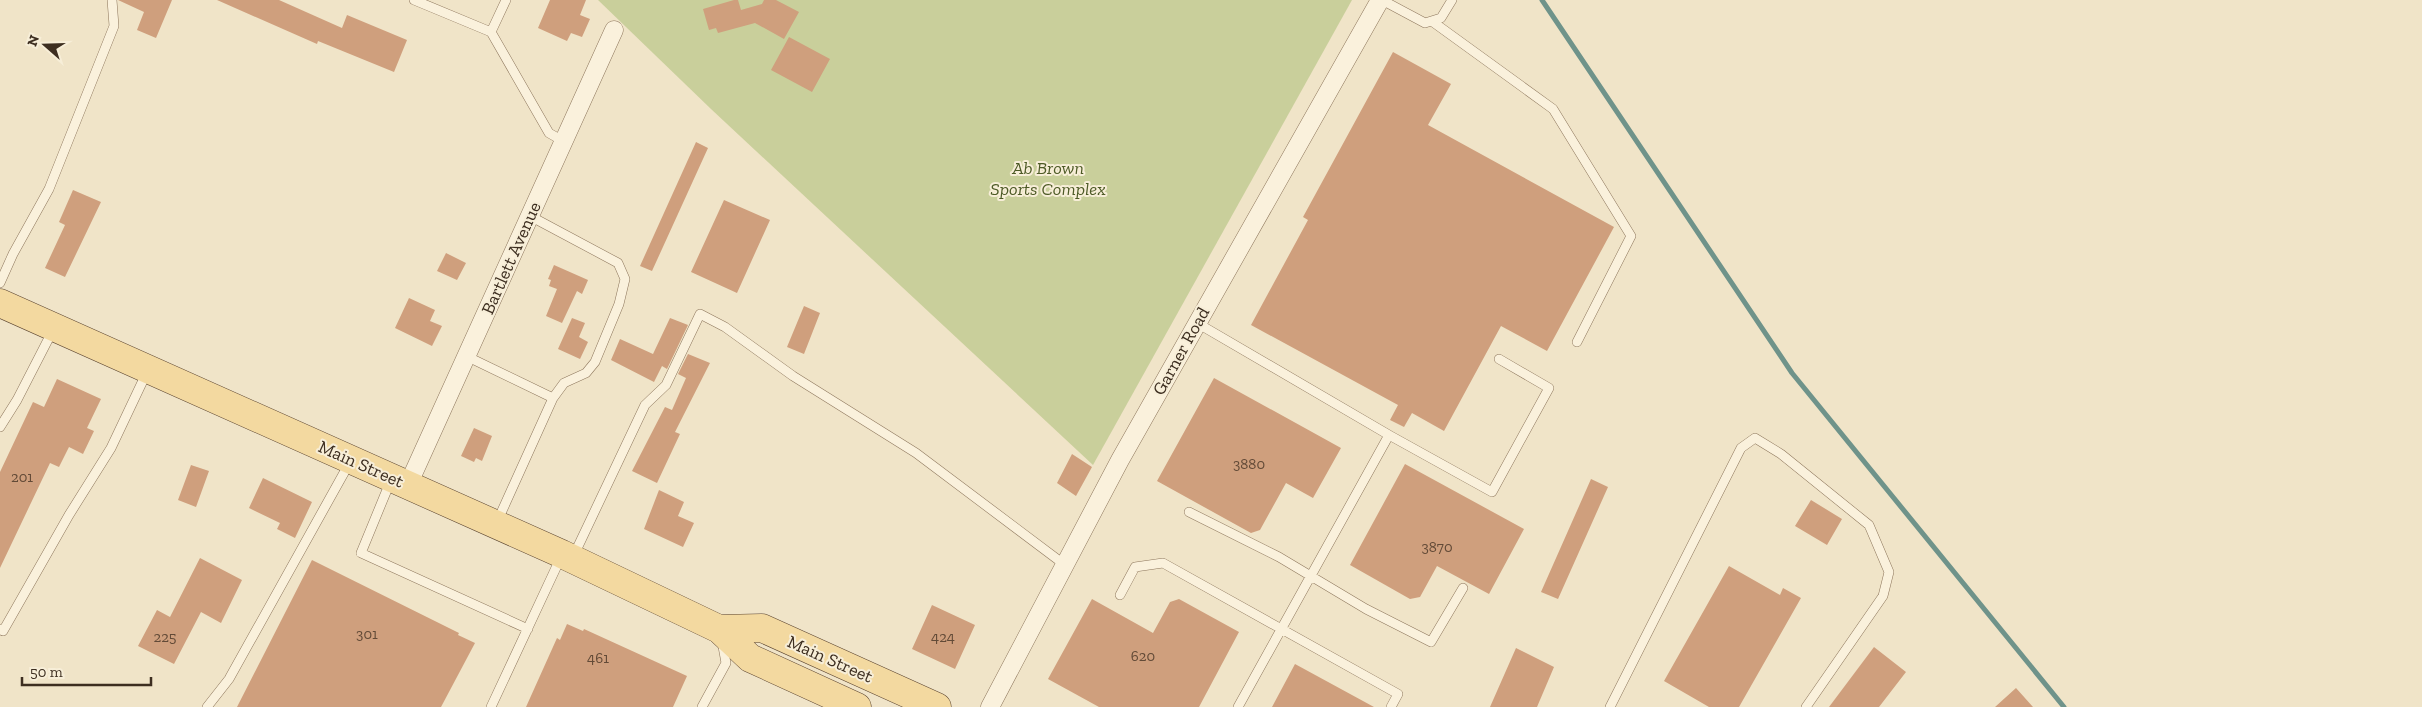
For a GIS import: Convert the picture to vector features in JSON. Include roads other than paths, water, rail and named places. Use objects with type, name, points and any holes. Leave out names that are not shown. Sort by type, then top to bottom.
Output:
[{"type":"main road","name":"Main Street","points":[[0,303],[567,557],[719,629],[750,658],[856,707]]},
{"type":"main road","name":"Main Street","points":[[719,629],[762,628],[937,707]]},
{"type":"street","name":"Garner Road","points":[[990,707],[1120,460],[1381,0]]},
{"type":"street","name":"Bartlett Avenue","points":[[400,482],[466,356],[614,30]]},
{"type":"lane","points":[[0,283],[13,254],[49,189],[114,26],[112,0]]},
{"type":"lane","points":[[414,0],[492,32],[549,134],[563,142]]},
{"type":"lane","points":[[492,32],[506,0]]},
{"type":"lane","points":[[1381,0],[1425,23],[1441,18],[1452,0]]},
{"type":"lane","points":[[1433,22],[1553,109],[1631,236],[1577,342]]},
{"type":"lane","points":[[496,524],[553,398],[564,382],[586,373],[595,362],[619,304],[625,279],[618,263],[530,216]]},
{"type":"lane","points":[[490,707],[528,629],[645,405],[666,385],[700,314],[725,327],[793,376],[916,453],[1065,565]]},
{"type":"lane","points":[[1197,323],[1389,435],[1492,492],[1549,388],[1499,359]]},
{"type":"lane","points":[[0,427],[17,400],[54,328]]},
{"type":"lane","points":[[466,356],[553,398]]},
{"type":"lane","points":[[0,629],[3,631],[69,515],[111,448],[148,370]]},
{"type":"lane","points":[[1238,707],[1389,435]]},
{"type":"lane","points":[[1610,707],[1741,448],[1755,438],[1782,454],[1870,525],[1888,572],[1882,596],[1806,707]]},
{"type":"lane","points":[[207,707],[229,679],[351,460]]},
{"type":"lane","points":[[400,482],[361,552],[528,629]]},
{"type":"lane","points":[[1189,512],[1279,557],[1310,577],[1431,642],[1463,588]]},
{"type":"lane","points":[[1120,595],[1135,567],[1163,563],[1398,694],[1391,707]]},
{"type":"lane","points":[[702,707],[726,663],[719,629]]},
{"type":"waterway","points":[[1542,0],[1792,373],[2064,707]]},
{"type":"park label","name":"Ab Brown Sports Complex","points":[[1048,178]]}]
